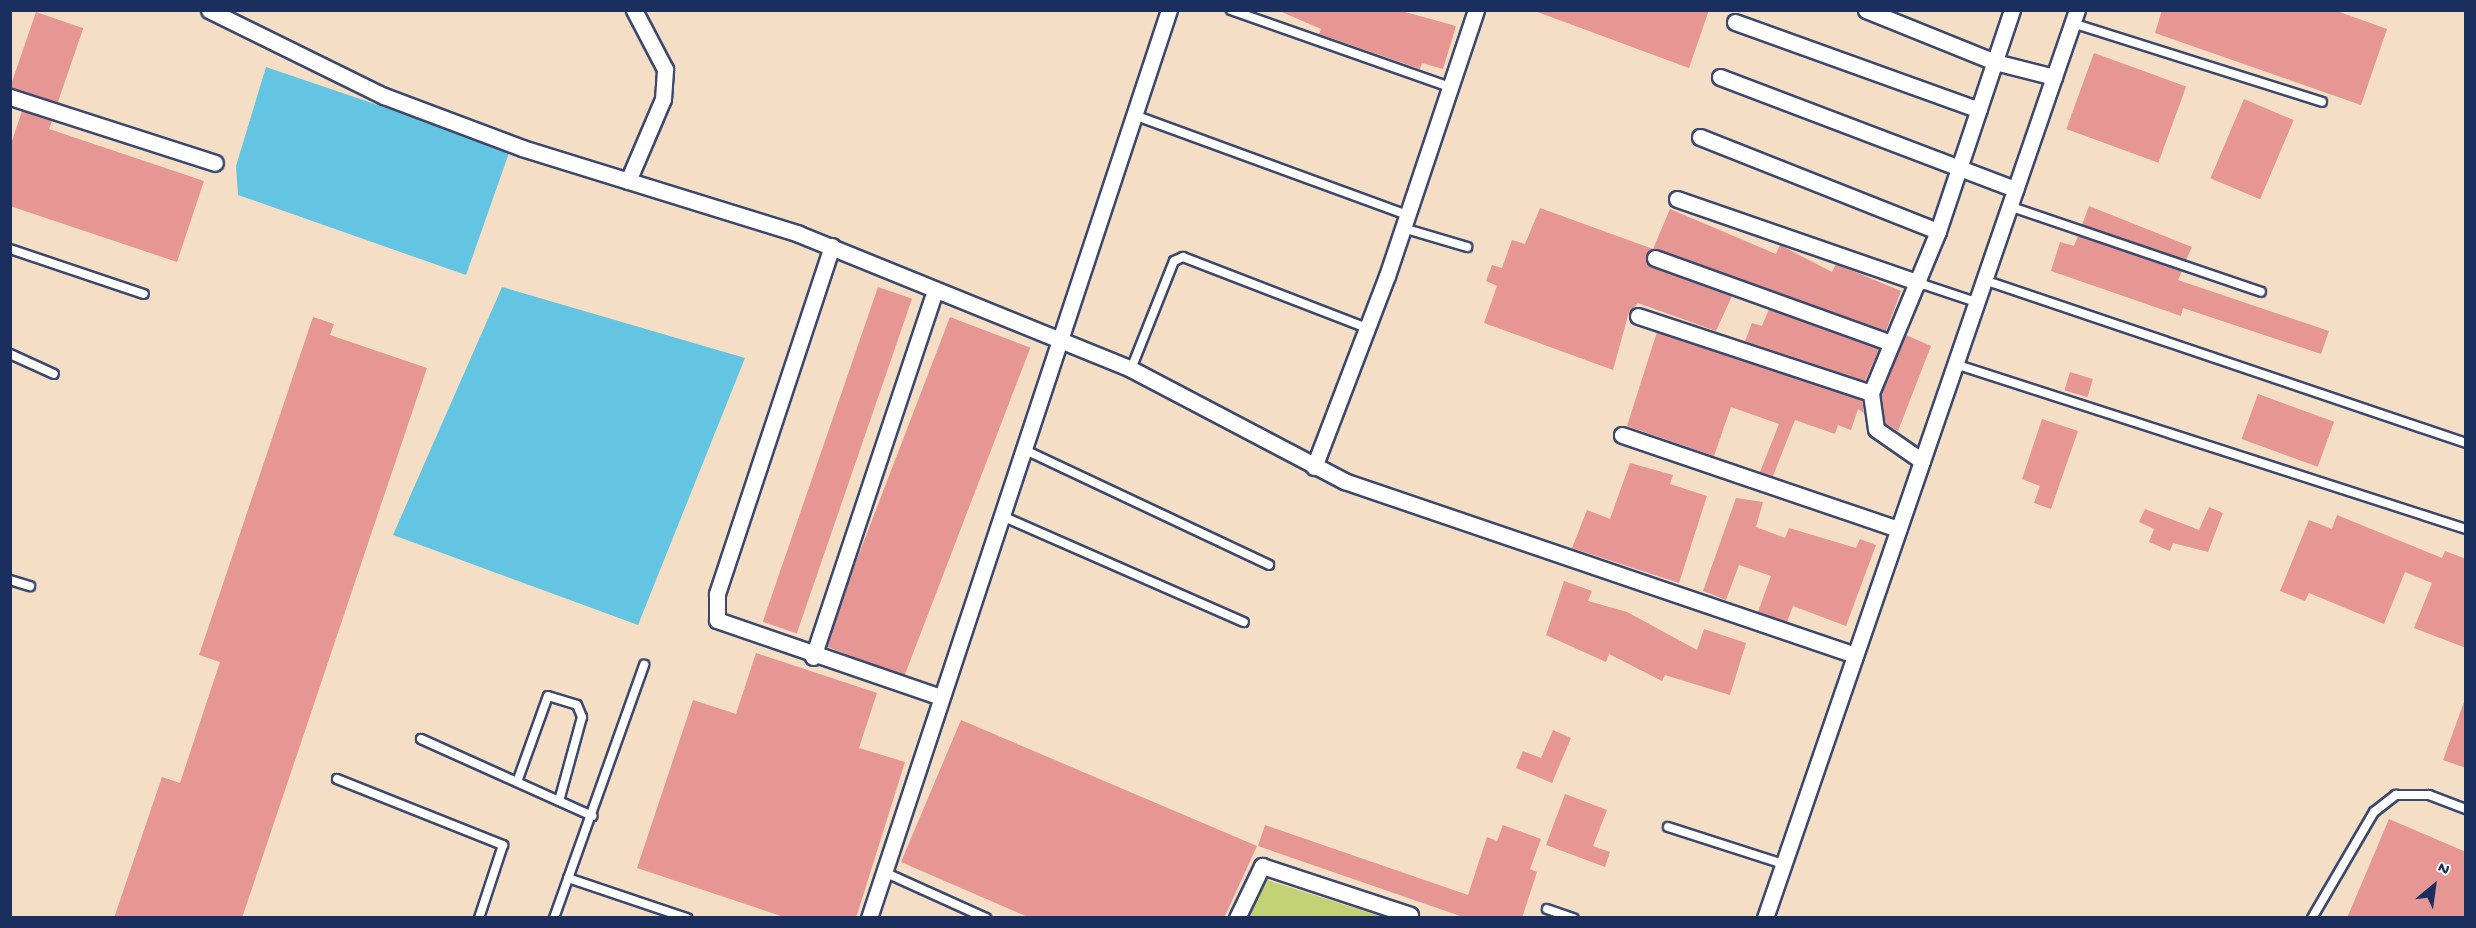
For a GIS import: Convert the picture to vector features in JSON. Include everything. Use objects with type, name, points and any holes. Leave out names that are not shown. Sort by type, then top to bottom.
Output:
[{"type":"street","points":[[209,10],[384,96],[628,180],[832,246],[1131,369],[1314,467],[1855,655]]},
{"type":"street","points":[[628,180],[663,99],[665,69],[633,10]]},
{"type":"street","points":[[869,918],[940,697],[1169,10]]},
{"type":"street","points":[[1314,467],[1405,221],[1476,10]]},
{"type":"street","points":[[1866,10],[1995,62],[2054,76]]},
{"type":"street","points":[[1922,460],[1876,429],[1871,393],[1888,342],[1919,283],[2012,10]]},
{"type":"street","points":[[1765,918],[2074,16]]},
{"type":"street","points":[[1735,22],[1979,110]]},
{"type":"street","points":[[1720,77],[2015,189]]},
{"type":"street","points":[[10,98],[215,163]]},
{"type":"street","points":[[1700,137],[1938,231]]},
{"type":"street","points":[[1677,199],[1919,283]]},
{"type":"street","points":[[832,246],[714,608],[717,620],[729,628],[940,697]]},
{"type":"street","points":[[1655,258],[1888,342]]},
{"type":"street","points":[[813,657],[935,290]]},
{"type":"street","points":[[1638,316],[1871,393]]},
{"type":"street","points":[[1622,435],[1898,529]]},
{"type":"street","points":[[1237,918],[1262,866],[1409,916]]},
{"type":"lane","points":[[1231,10],[1450,87]]},
{"type":"lane","points":[[2074,16],[2322,102]]},
{"type":"lane","points":[[1134,115],[1467,247]]},
{"type":"lane","points":[[2009,206],[2261,292]]},
{"type":"lane","points":[[10,249],[144,294]]},
{"type":"lane","points":[[1131,369],[1174,261],[1183,257],[1367,328]]},
{"type":"lane","points":[[1984,280],[2466,443]]},
{"type":"lane","points":[[1919,283],[1976,302]]},
{"type":"lane","points":[[10,354],[54,374]]},
{"type":"lane","points":[[1955,363],[2466,529]]},
{"type":"lane","points":[[1023,449],[1269,564]]},
{"type":"lane","points":[[1002,516],[1244,622]]},
{"type":"lane","points":[[10,580],[30,586]]},
{"type":"lane","points":[[554,918],[644,665]]},
{"type":"lane","points":[[517,782],[548,696],[577,705],[582,717],[559,801]]},
{"type":"lane","points":[[421,738],[592,816]]},
{"type":"lane","points":[[338,779],[503,845],[479,918]]},
{"type":"lane","points":[[2312,918],[2374,812],[2396,795],[2429,795],[2466,809]]},
{"type":"lane","points":[[1668,827],[1783,864]]},
{"type":"lane","points":[[884,872],[986,918]]},
{"type":"lane","points":[[568,878],[687,918]]},
{"type":"lane","points":[[1547,909],[1573,918]]},
{"type":"green space","points":[[1264,879],[1383,917],[1248,917]]},
{"type":"water","points":[[266,67],[510,150],[466,275],[238,195],[236,166]]},
{"type":"water","points":[[502,287],[745,358],[638,625],[393,535]]},
{"type":"building","points":[[1277,10],[1398,10],[1456,26],[1443,69],[1422,63],[1420,69],[1319,34],[1321,29]]},
{"type":"building","points":[[1532,10],[1709,10],[1689,68]]},
{"type":"building","points":[[2162,10],[2334,10],[2387,29],[2361,105],[2155,33]]},
{"type":"building","points":[[36,12],[83,28],[57,104],[10,88]]},
{"type":"building","points":[[2094,53],[2186,87],[2158,163],[2066,129]]},
{"type":"building","points":[[2244,99],[2294,120],[2260,199],[2210,178]]},
{"type":"building","points":[[22,111],[52,121],[49,129],[204,181],[177,262],[10,206],[10,147]]},
{"type":"building","points":[[2089,206],[2192,247],[2186,260],[2082,225]]},
{"type":"building","points":[[1540,208],[1653,249],[1646,255],[1651,267],[1732,296],[1716,331],[1638,303],[1629,312],[1613,370],[1484,323],[1497,286],[1486,281],[1492,265],[1502,268],[1512,240],[1525,244]]},
{"type":"building","points":[[1670,209],[1776,254],[1780,245],[1832,272],[1836,264],[1901,291],[1886,331],[1653,249]]},
{"type":"building","points":[[2078,236],[2182,271],[2178,280],[2329,331],[2321,354],[2183,308],[2181,316],[2051,271],[2060,242],[2074,246]]},
{"type":"building","points":[[878,287],[912,299],[797,633],[763,622]]},
{"type":"building","points":[[1769,309],[1879,349],[1865,381],[1745,341],[1752,323],[1762,326]]},
{"type":"building","points":[[313,317],[334,324],[330,335],[427,368],[242,918],[114,918],[162,777],[180,783],[220,662],[199,655]]},
{"type":"building","points":[[950,317],[1030,348],[904,676],[824,646]]},
{"type":"building","points":[[1657,332],[1862,400],[1864,413],[1858,409],[1851,430],[1838,425],[1835,434],[1795,420],[1773,476],[1760,472],[1779,424],[1731,407],[1714,456],[1627,426]]},
{"type":"building","points":[[1906,335],[1931,346],[1898,431],[1885,423],[1881,394]]},
{"type":"building","points":[[2070,372],[2093,379],[2087,397],[2064,390]]},
{"type":"building","points":[[2258,394],[2334,422],[2318,467],[2242,439]]},
{"type":"building","points":[[2042,419],[2078,431],[2051,509],[2034,503],[2040,486],[2022,479]]},
{"type":"building","points":[[1630,463],[1673,475],[1670,484],[1707,496],[1679,583],[1572,548],[1587,510],[1610,519]]},
{"type":"building","points":[[1736,498],[1763,502],[1756,527],[1785,538],[1789,528],[1856,548],[1860,539],[1876,545],[1846,626],[1793,606],[1787,622],[1758,612],[1771,576],[1739,565],[1726,600],[1703,591]]},
{"type":"building","points":[[2209,507],[2223,513],[2208,552],[2173,543],[2170,551],[2149,542],[2154,529],[2139,522],[2145,509],[2199,530]]},
{"type":"building","points":[[2337,515],[2442,558],[2445,551],[2466,559],[2466,648],[2414,628],[2432,583],[2405,572],[2384,624],[2309,593],[2305,601],[2280,591],[2309,520],[2332,529]]},
{"type":"building","points":[[1564,581],[1592,591],[1588,601],[1627,612],[1697,650],[1704,629],[1746,643],[1730,695],[1665,675],[1662,681],[1609,654],[1606,662],[1546,635]]},
{"type":"building","points":[[756,653],[877,693],[859,748],[905,762],[856,918],[787,918],[637,868],[693,700],[736,714]]},
{"type":"building","points":[[2464,702],[2466,702],[2466,768],[2443,760]]},
{"type":"building","points":[[961,720],[1257,846],[1224,918],[1030,918],[901,862]]},
{"type":"building","points":[[1553,730],[1571,738],[1552,783],[1516,768],[1523,751],[1541,758]]},
{"type":"building","points":[[1565,794],[1607,810],[1593,846],[1610,852],[1605,867],[1546,845]]},
{"type":"building","points":[[2389,819],[2466,852],[2466,918],[2347,918]]},
{"type":"building","points":[[1265,825],[1468,895],[1487,837],[1497,841],[1503,825],[1541,839],[1530,869],[1537,872],[1522,918],[1466,918],[1258,846]]}]
